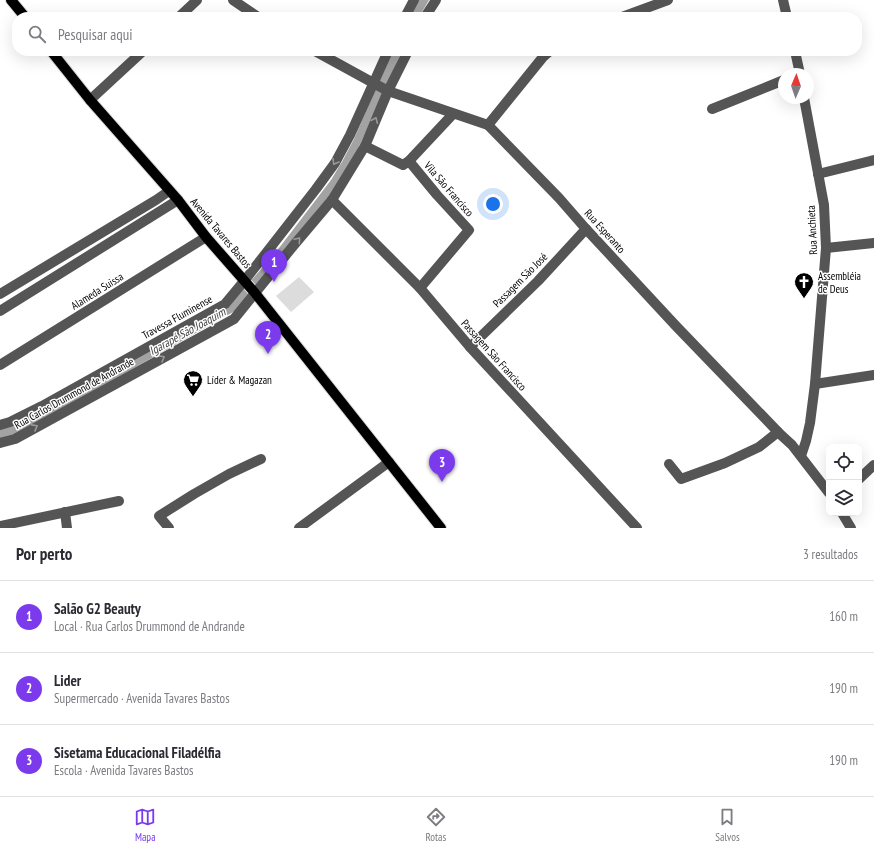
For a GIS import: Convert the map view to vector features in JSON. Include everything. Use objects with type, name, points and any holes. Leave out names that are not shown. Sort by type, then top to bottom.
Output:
[{"type":"main road","points":[[11,0],[21,12]]},
{"type":"main road","name":"Avenida Tavares Bastos","points":[[55,56],[90,100],[178,200],[206,237],[255,292],[441,528]]},
{"type":"street","points":[[184,12],[197,0]]},
{"type":"street","points":[[233,0],[251,12]]},
{"type":"street","points":[[408,12],[414,0]]},
{"type":"street","points":[[428,12],[436,0]]},
{"type":"street","points":[[636,12],[668,0]]},
{"type":"street","points":[[783,0],[786,12]]},
{"type":"street","points":[[90,100],[138,56]]},
{"type":"street","name":"Rua Esperanto","points":[[324,56],[381,87],[452,114],[488,125],[559,198],[676,326],[792,445],[826,489]]},
{"type":"street","name":"Travessa Fluminense","points":[[0,425],[10,422],[42,406],[225,304],[246,281],[335,163],[350,135],[381,87],[387,56]]},
{"type":"street","name":"Rua Carlos Drummond de Andrande","points":[[0,443],[15,439],[234,319],[332,200],[364,146],[381,87],[404,56]]},
{"type":"street","points":[[488,125],[544,56]]},
{"type":"street","points":[[796,56],[799,68]]},
{"type":"street","points":[[712,109],[778,82]]},
{"type":"street","name":"Rua Anchieta","points":[[801,456],[810,424],[815,384],[826,248],[824,205],[805,104]]},
{"type":"street","name":"Vila São Francisco","points":[[364,146],[403,165],[409,161],[452,114]]},
{"type":"street","points":[[818,174],[874,160]]},
{"type":"street","name":"Vila São Francisco","points":[[409,161],[469,230],[420,288]]},
{"type":"street","points":[[0,294],[169,191]]},
{"type":"street","points":[[0,311],[178,200]]},
{"type":"street","name":"Passagem São Francisco","points":[[332,200],[420,288],[470,347],[637,528]]},
{"type":"street","name":"Passagem São José","points":[[470,347],[538,281],[586,229]]},
{"type":"street","name":"Alameda Suissa","points":[[0,366],[206,237]]},
{"type":"street","points":[[826,248],[874,243]]},
{"type":"street","points":[[815,384],[874,375]]},
{"type":"street","points":[[669,464],[681,479],[725,463],[758,447],[778,432]]},
{"type":"street","points":[[169,528],[160,516],[229,474],[261,459]]},
{"type":"street","points":[[299,528],[388,462]]},
{"type":"street","points":[[862,476],[874,465]]},
{"type":"street","points":[[0,526],[118,500]]},
{"type":"street","points":[[65,512],[68,528]]},
{"type":"street","points":[[844,516],[851,528]]},
{"type":"shaded area","points":[[299,277],[314,292],[291,312],[276,296]]},
{"type":"water","points":[[419,0],[429,0],[422,12],[412,12]]},
{"type":"water","name":"Igarapé São Joaquim","points":[[390,56],[400,56],[357,151],[331,195],[235,311],[8,439],[0,440],[0,429],[230,305],[276,252],[331,180],[354,139]]},
{"type":"place","name":"Salão G2 Beauty","points":[[274,282]]},
{"type":"place","name":"Assembléia de Deus","points":[[804,299]]},
{"type":"place","name":"Lider","points":[[268,354]]},
{"type":"place","name":"Líder & Magazan","points":[[193,397]]},
{"type":"place","name":"Sisetama Educacional Filadélfia","points":[[442,482]]}]
